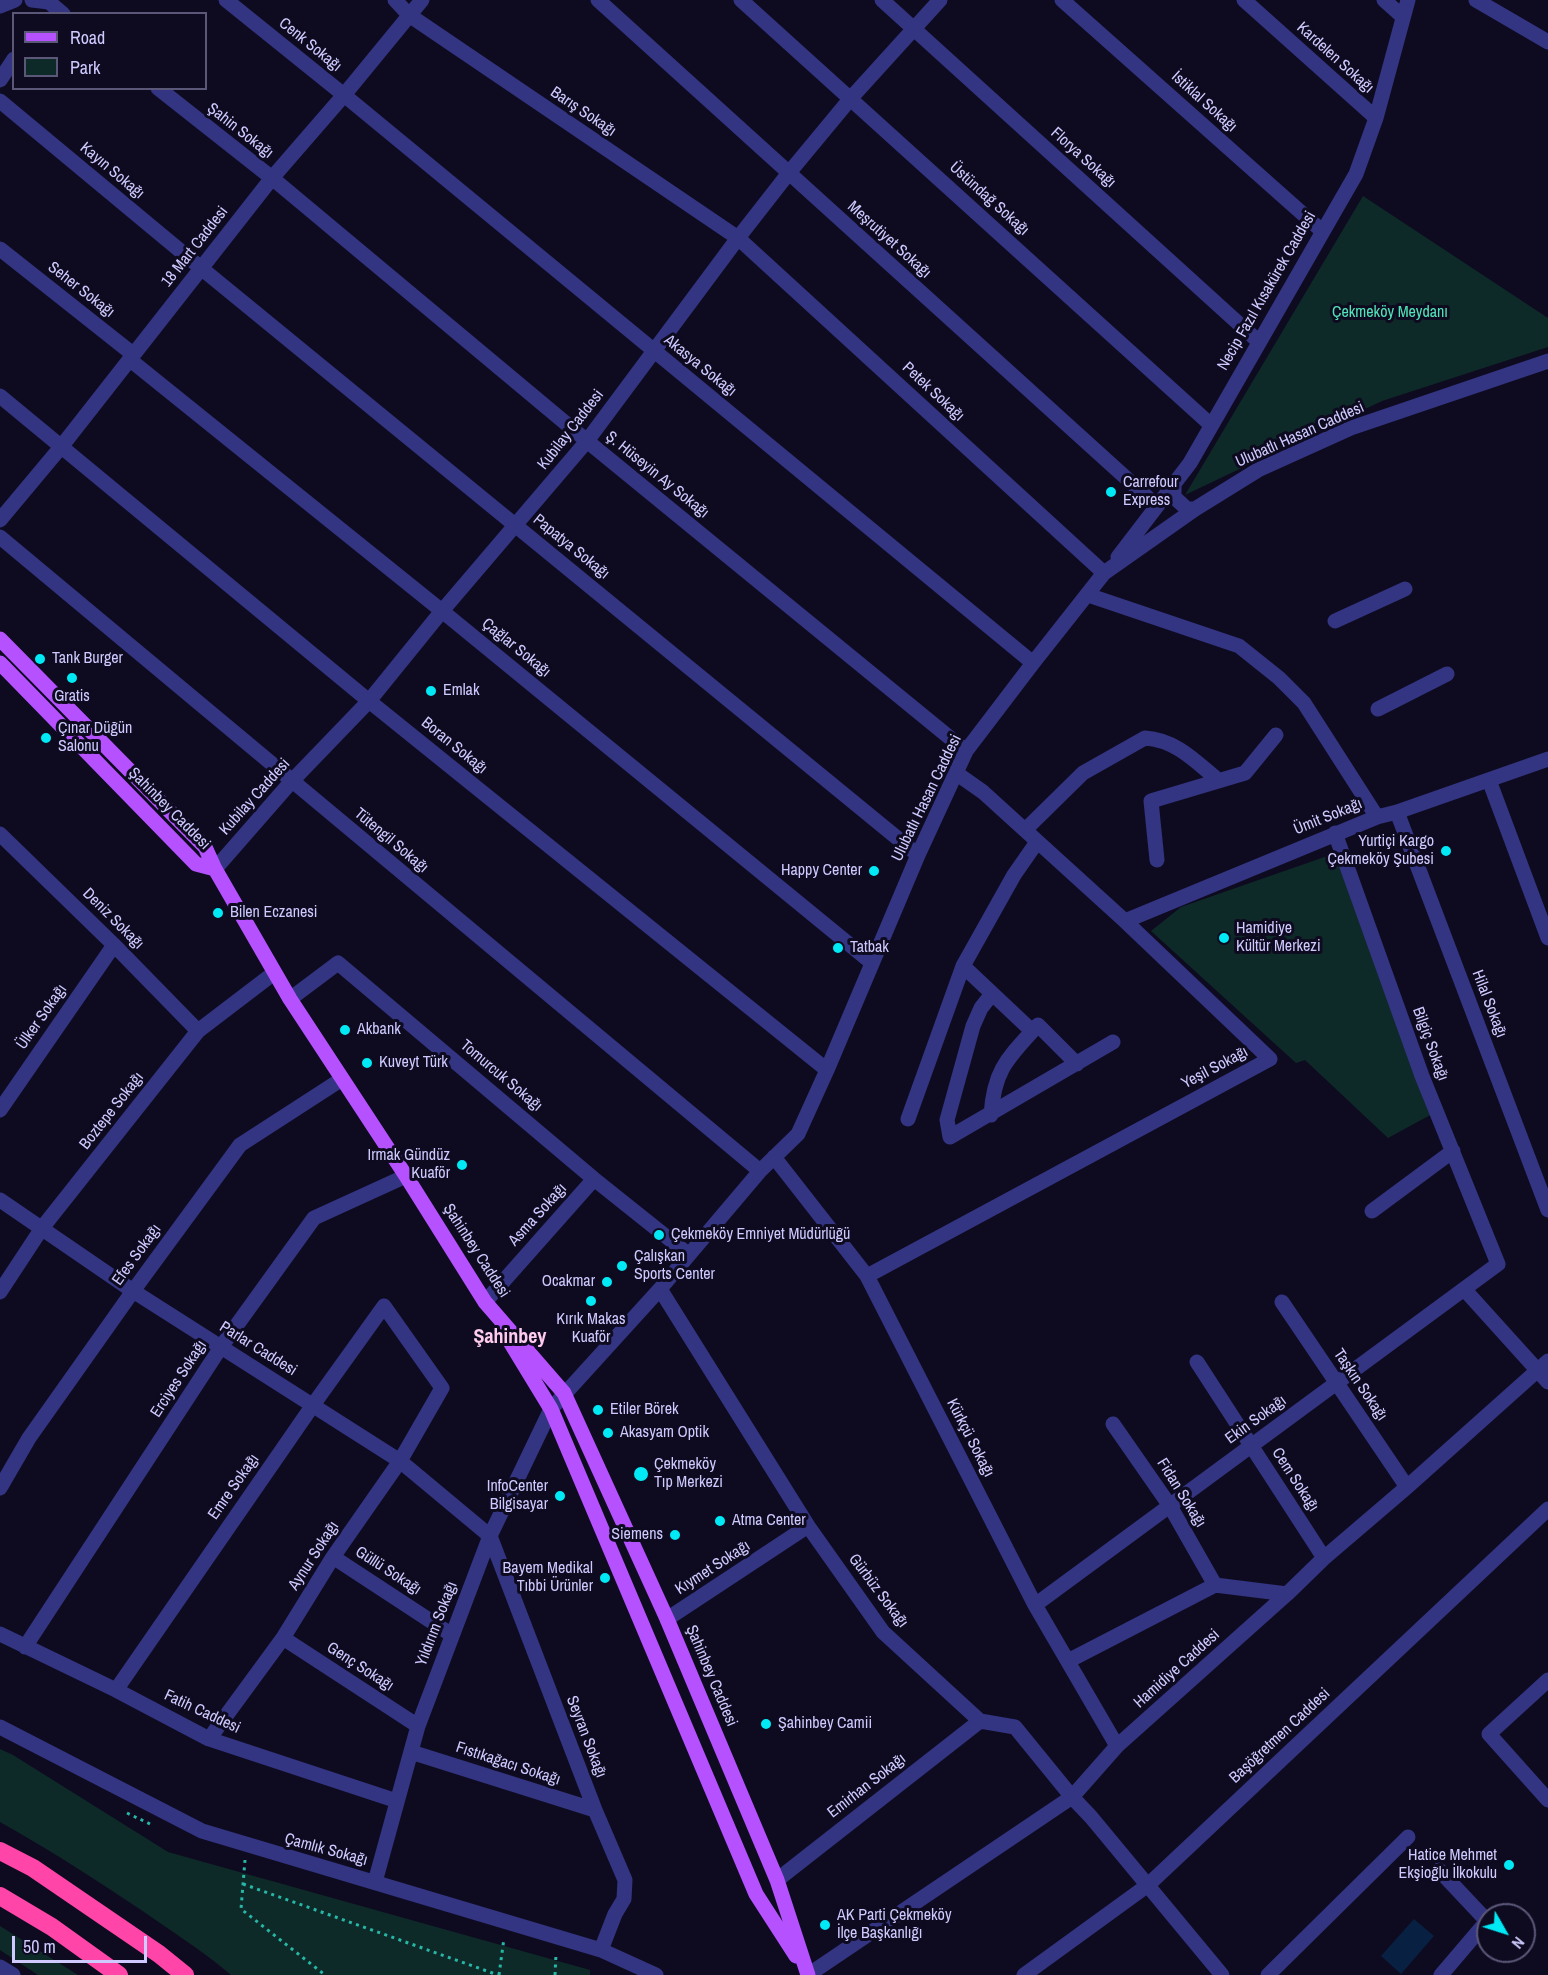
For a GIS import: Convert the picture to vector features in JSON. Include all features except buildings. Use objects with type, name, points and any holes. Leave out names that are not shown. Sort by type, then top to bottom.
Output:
[{"type":"highway","points":[[0,1851],[33,1868],[159,1954],[184,1975]]},
{"type":"highway","points":[[0,1896],[52,1927],[119,1975]]},
{"type":"main road","points":[[0,639],[205,848],[215,869]]},
{"type":"main road","name":"Şahinbey Caddesi","points":[[0,663],[196,864],[215,869],[290,999],[485,1302],[564,1393],[667,1619],[777,1880],[808,1975]]},
{"type":"main road","points":[[485,1302],[552,1409],[756,1894],[808,1975]]},
{"type":"street","points":[[0,6],[15,0]]},
{"type":"street","points":[[32,0],[47,5]]},
{"type":"street","name":"Cenk Sokağı","points":[[226,0],[344,95]]},
{"type":"street","name":"Barış Sokağı","points":[[395,0],[409,15],[738,238]]},
{"type":"street","name":"18 Mart Caddesi","points":[[0,520],[133,360],[272,178],[422,0]]},
{"type":"street","name":"Meşrutiyet Sokağı","points":[[598,0],[1157,506]]},
{"type":"street","name":"Üstündağ Sokağı","points":[[741,0],[1211,425]]},
{"type":"street","name":"Florya Sokağı","points":[[882,0],[1259,342]]},
{"type":"street","name":"Kubilay Caddesi","points":[[215,869],[291,782],[369,701],[442,611],[587,441],[788,174],[851,98],[940,0]]},
{"type":"street","name":"İstiklal Sokağı","points":[[1062,0],[1322,231]]},
{"type":"street","name":"Kardelen Sokağı","points":[[1244,0],[1376,118]]},
{"type":"street","points":[[1384,0],[1403,17]]},
{"type":"street","name":"Necip Fazıl Kısakürek Caddesi","points":[[1104,573],[1190,463],[1356,174],[1376,118],[1408,0]]},
{"type":"street","points":[[1476,0],[1548,42]]},
{"type":"street","points":[[0,80],[12,62]]},
{"type":"street","name":"Şahin Sokağı","points":[[161,90],[272,178]]},
{"type":"street","name":"Akasya Sokağı","points":[[344,95],[1033,663]]},
{"type":"street","name":"Kayın Sokağı","points":[[0,101],[201,268]]},
{"type":"street","name":"Ş. Hüseyin Ay Sokağı","points":[[272,178],[587,441],[966,751]]},
{"type":"street","name":"Petek Sokağı","points":[[738,238],[1104,573]]},
{"type":"street","name":"Seher Sokağı","points":[[0,249],[129,351],[133,360]]},
{"type":"street","name":"Papatya Sokağı","points":[[201,268],[918,855]]},
{"type":"street","name":"Çağlar Sokağı","points":[[133,360],[872,963]]},
{"type":"street","name":"Ulubatlı Hasan Caddesi","points":[[564,1393],[660,1289],[760,1171],[798,1134],[918,855],[966,751],[1104,573],[1195,509],[1258,470],[1351,428],[1548,361]]},
{"type":"street","name":"Boran Sokağı","points":[[0,396],[369,701],[827,1070]]},
{"type":"street","points":[[1174,484],[1174,497],[1186,509],[1195,509]]},
{"type":"street","name":"Tütengil Sokağı","points":[[0,537],[760,1171]]},
{"type":"street","points":[[1335,621],[1405,589]]},
{"type":"street","points":[[1088,595],[1239,646],[1279,678],[1305,703],[1377,817]]},
{"type":"street","points":[[1378,709],[1447,674]]},
{"type":"street","points":[[1157,860],[1151,801],[1245,773],[1276,735]]},
{"type":"street","points":[[1025,830],[1083,773],[1145,738],[1176,746],[1218,780]]},
{"type":"street","name":"Ümit Sokağı","points":[[1125,921],[1335,833],[1548,759]]},
{"type":"street","name":"Yeşil Sokağı","points":[[867,1276],[1270,1059],[1125,921],[983,792],[956,773]]},
{"type":"street","points":[[1489,780],[1548,938]]},
{"type":"street","name":"Hilal Sokağı","points":[[1396,812],[1548,1210]]},
{"type":"street","name":"Bilgiç Sokağı","points":[[1335,833],[1422,1076],[1498,1264]]},
{"type":"street","name":"Deniz Sokağı","points":[[0,834],[198,1030]]},
{"type":"street","points":[[908,1119],[963,966],[1014,875],[1037,842]]},
{"type":"street","name":"Ülker Sokağı","points":[[0,1110],[114,945]]},
{"type":"street","name":"Tomurcuk Sokağı","points":[[290,999],[338,963],[594,1179],[688,1254]]},
{"type":"street","points":[[963,966],[1032,1031]]},
{"type":"street","name":"Boztepe Sokağı","points":[[0,1292],[42,1228],[198,1030],[274,973]]},
{"type":"street","points":[[992,994],[973,1026],[947,1120],[950,1137],[1113,1042]]},
{"type":"street","points":[[991,1115],[993,1092],[999,1074],[1011,1054],[1038,1024],[1077,1064]]},
{"type":"street","name":"Efes Sokağı","points":[[0,1488],[29,1438],[240,1145],[342,1079]]},
{"type":"street","points":[[1372,1211],[1453,1150]]},
{"type":"street","name":"Kürkçü Sokağı","points":[[774,1157],[867,1276],[1035,1605],[1117,1746]]},
{"type":"street","name":"Erciyes Sokağı","points":[[25,1647],[222,1347],[314,1218],[406,1176]]},
{"type":"street","name":"Asma Sokağı","points":[[485,1302],[594,1179]]},
{"type":"street","name":"Parlar Caddesi","points":[[0,1200],[133,1291],[400,1461],[490,1536]]},
{"type":"street","name":"Ekin Sokağı","points":[[1035,1605],[1498,1264]]},
{"type":"street","name":"Gürbüz Sokağı","points":[[660,1289],[808,1526],[883,1632],[980,1721]]},
{"type":"street","points":[[1464,1289],[1542,1365],[1548,1382]]},
{"type":"street","name":"Taşkın Sokağı","points":[[1282,1302],[1407,1487]]},
{"type":"street","name":"Aynur Sokağı","points":[[209,1739],[283,1638],[333,1557],[400,1461],[442,1388],[384,1306]]},
{"type":"street","name":"Emre Sokağı","points":[[116,1690],[384,1306]]},
{"type":"street","name":"Cem Sokağı","points":[[1197,1362],[1324,1558]]},
{"type":"street","name":"Hamidiye Caddesi","points":[[808,1975],[1072,1797],[1117,1746],[1324,1558],[1407,1487],[1542,1365]]},
{"type":"street","name":"Yıldırım Sokağı","points":[[375,1882],[418,1726],[490,1536],[552,1409],[564,1393]]},
{"type":"street","name":"Fidan Sokağı","points":[[1113,1424],[1170,1506],[1215,1585]]},
{"type":"street","name":"Başöğretmen Caddesi","points":[[1024,1975],[1148,1885],[1548,1509]]},
{"type":"street","name":"Kıymet Sokağı","points":[[667,1619],[808,1526]]},
{"type":"street","name":"Seyran Sokağı","points":[[490,1536],[595,1810],[625,1880],[624,1899],[615,1914],[601,1950]]},
{"type":"street","name":"Güllü Sokağı","points":[[333,1557],[453,1635]]},
{"type":"street","points":[[1068,1661],[1215,1585],[1287,1594]]},
{"type":"street","name":"Fatih Caddesi","points":[[0,1634],[116,1690],[209,1739],[397,1801]]},
{"type":"street","name":"Genç Sokağı","points":[[283,1638],[418,1726]]},
{"type":"street","points":[[1548,1680],[1489,1734],[1548,1800]]},
{"type":"street","points":[[980,1721],[1016,1727],[1222,1975]]},
{"type":"street","name":"Emirhan Sokağı","points":[[777,1880],[980,1721]]},
{"type":"street","name":"Çamlık Sokağı","points":[[0,1727],[202,1831],[601,1950],[656,1975]]},
{"type":"street","name":"Fıstıkağacı Sokağı","points":[[411,1752],[595,1810]]},
{"type":"street","points":[[1270,1974],[1408,1837]]},
{"type":"street","points":[[1439,1870],[1487,1921],[1441,1975]]},
{"type":"street","points":[[0,1967],[13,1975]]},
{"type":"path","points":[[245,1855],[242,1909],[325,1975]]},
{"type":"path","points":[[243,1884],[498,1975],[505,1934]]},
{"type":"green space","name":"Çekmeköy Meydanı","points":[[1363,196],[1548,318],[1548,347],[1382,401],[1185,495]]},
{"type":"green space","points":[[1336,853],[1434,1113],[1388,1138],[1305,1060],[1296,1063],[1151,931],[1181,907]]},
{"type":"green space","points":[[0,1749],[168,1852],[590,1970],[590,1975],[231,1975],[197,1948],[121,1896],[0,1822]]},
{"type":"green space","points":[[0,1926],[78,1975],[38,1975],[0,1950]]},
{"type":"water","points":[[1414,1919],[1434,1936],[1401,1974],[1381,1956]]},
{"type":"place","name":"Carrefour Express","points":[[1111,492]]},
{"type":"place","name":"Tank Burger","points":[[40,659]]},
{"type":"place","name":"Gratis","points":[[72,678]]},
{"type":"place","name":"Emlak","points":[[431,691]]},
{"type":"place","name":"Çınar Düğün Salonu","points":[[46,738]]},
{"type":"place","name":"Yurtiçi Kargo Çekmeköy Şubesi","points":[[1446,851]]},
{"type":"place","name":"Happy Center","points":[[874,871]]},
{"type":"place","name":"Bilen Eczanesi","points":[[218,913]]},
{"type":"place","name":"Hamidiye Kültür Merkezi","points":[[1224,938]]},
{"type":"place","name":"Tatbak","points":[[838,948]]},
{"type":"place","name":"Akbank","points":[[345,1030]]},
{"type":"place","name":"Kuveyt Türk","points":[[367,1063]]},
{"type":"place","name":"Irmak Gündüz Kuaför","points":[[462,1165]]},
{"type":"place","name":"Çekmeköy Emniyet Müdürlüğü","points":[[659,1235]]},
{"type":"place","name":"Çalışkan Sports Center","points":[[622,1266]]},
{"type":"place","name":"Ocakmar","points":[[607,1282]]},
{"type":"place","name":"Kırık Makas Kuaför","points":[[591,1301]]},
{"type":"place","name":"Etiler Börek","points":[[598,1410]]},
{"type":"place","name":"Akasyam Optik","points":[[608,1433]]},
{"type":"place","name":"Çekmeköy Tıp Merkezi","points":[[641,1474]]},
{"type":"place","name":"InfoCenter Bilgisayar","points":[[560,1496]]},
{"type":"place","name":"Atma Center","points":[[720,1521]]},
{"type":"place","name":"Siemens","points":[[675,1535]]},
{"type":"place","name":"Bayem Medikal Tıbbi Ürünler","points":[[605,1578]]},
{"type":"place","name":"Şahinbey Camii","points":[[766,1724]]},
{"type":"place","name":"Hatice Mehmet Ekşioğlu İlkokulu","points":[[1509,1865]]},
{"type":"place","name":"AK Parti Çekmeköy İlçe Başkanlığı","points":[[825,1925]]},
{"type":"district","name":"Şahinbey","points":[[510,1338]]}]
